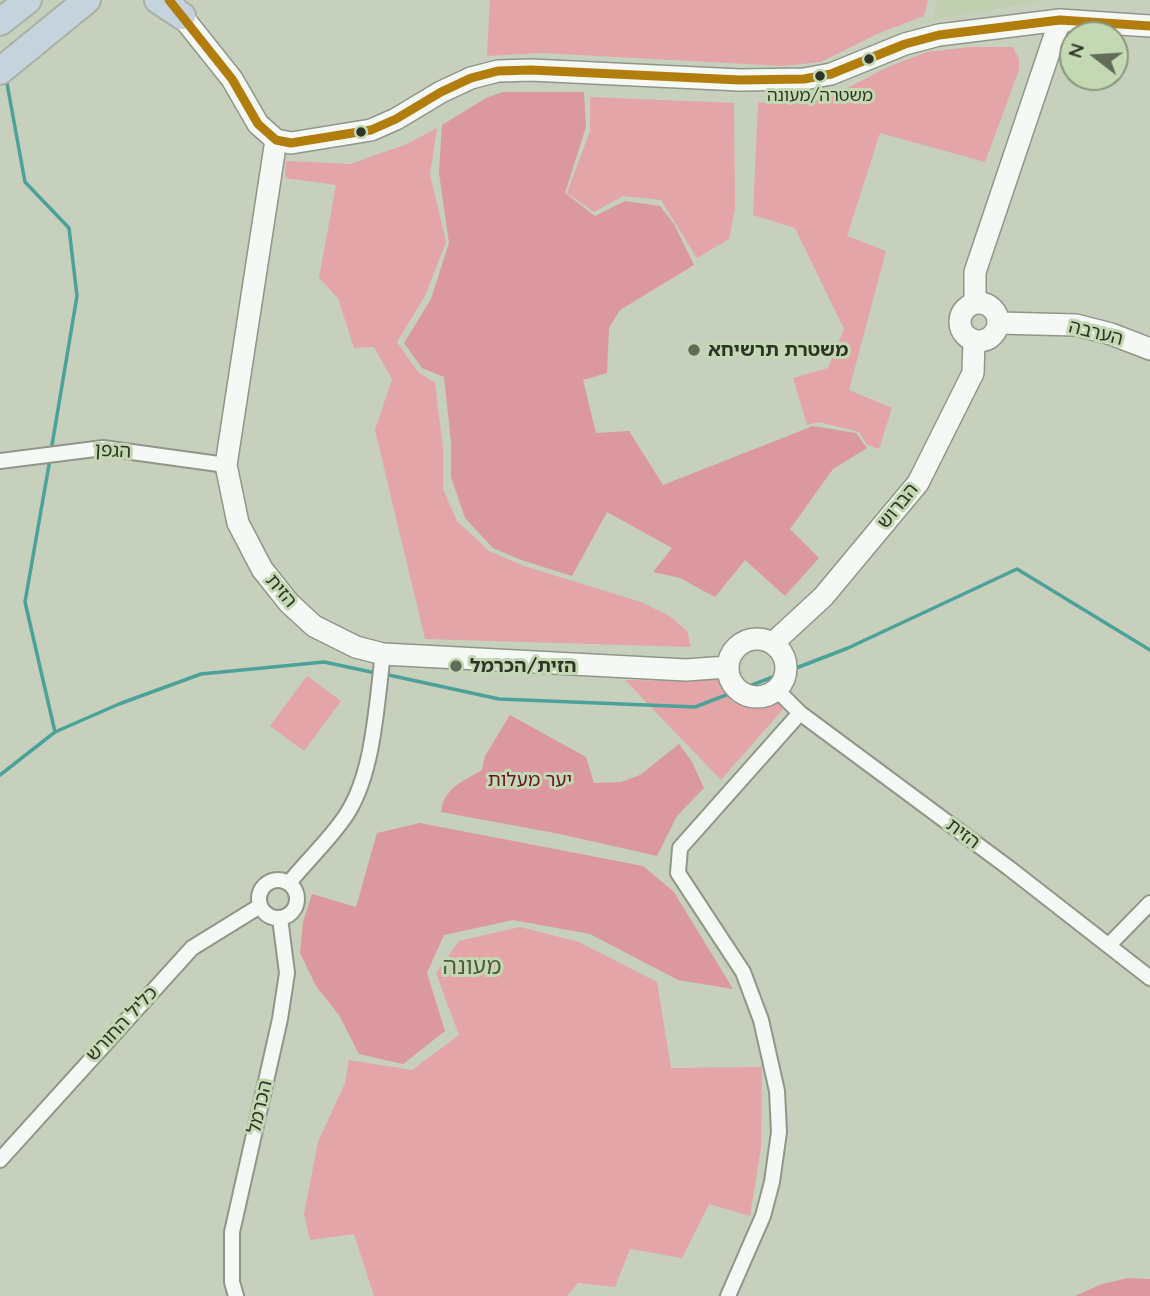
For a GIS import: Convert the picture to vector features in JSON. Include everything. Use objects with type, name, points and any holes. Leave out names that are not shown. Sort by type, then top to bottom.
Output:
[{"type":"highway","points":[[0,22],[28,0]]},
{"type":"highway","points":[[0,71],[87,0]]},
{"type":"highway","points":[[158,0],[185,5]]},
{"type":"main road","points":[[185,5],[258,124],[276,140],[291,143],[372,130],[441,92],[471,78],[498,71],[531,70],[740,80],[804,79],[831,74],[905,44],[939,35],[1060,20],[1150,26]]},
{"type":"main road","points":[[975,303],[975,272],[1060,20]]},
{"type":"main road","name":"הזית","points":[[276,140],[226,465],[238,523],[262,569],[289,603],[314,626],[356,647],[383,654],[686,670],[727,667]]},
{"type":"main road","points":[[975,303],[990,306],[999,323],[993,337],[974,341],[963,333],[960,320],[964,311],[975,303]]},
{"type":"main road","name":"הערבה","points":[[999,323],[1076,325],[1111,334],[1150,349]]},
{"type":"main road","name":"הברוש","points":[[773,643],[823,597],[918,483],[973,373],[974,341]]},
{"type":"main road","points":[[753,639],[773,643],[786,661],[787,671],[778,690],[764,697],[744,695],[736,689],[727,667],[735,648],[753,639]]},
{"type":"street","name":"הגפן","points":[[0,461],[103,448],[226,465]]},
{"type":"street","points":[[289,883],[343,820],[358,790],[370,747],[383,654]]},
{"type":"street","name":"הזית","points":[[778,690],[800,713],[1150,978]]},
{"type":"street","points":[[729,1296],[763,1216],[772,1182],[779,1132],[777,1091],[761,1020],[743,972],[678,873],[680,848],[800,713]]},
{"type":"street","points":[[273,880],[289,883],[294,888],[298,901],[292,913],[280,918],[268,916],[260,906],[259,895],[264,886],[273,880]]},
{"type":"street","points":[[1109,945],[1150,903]]},
{"type":"street","name":"כליל החורש","points":[[0,1160],[192,948],[260,906]]},
{"type":"street","name":"הכרמל","points":[[236,1296],[232,1282],[232,1232],[280,1019],[286,973],[280,918]]},
{"type":"shaded area","points":[[490,0],[928,0],[924,16],[877,34],[821,62],[783,66],[542,53],[487,56]]},
{"type":"shaded area","points":[[937,0],[1043,0],[933,20]]},
{"type":"shaded area","points":[[969,47],[1013,47],[1019,59],[1019,70],[985,162],[880,133],[847,236],[886,251],[849,390],[892,408],[879,449],[867,445],[859,432],[819,422],[807,425],[793,378],[828,368],[844,329],[795,228],[753,215],[758,103],[826,99],[888,67],[927,52]]},
{"type":"shaded area","points":[[590,97],[734,103],[735,209],[729,239],[697,258],[661,200],[623,196],[594,212],[567,193],[590,131]]},
{"type":"shaded area","points":[[437,128],[430,174],[446,242],[425,296],[397,342],[418,372],[435,383],[443,449],[443,489],[457,521],[489,551],[524,566],[641,602],[671,617],[687,631],[691,647],[425,639],[375,430],[392,379],[374,347],[354,348],[338,298],[319,278],[336,185],[285,178],[286,161],[350,164],[407,144]]},
{"type":"shaded area","points":[[307,676],[341,701],[304,751],[270,726]]},
{"type":"shaded area","points":[[720,677],[732,702],[753,707],[774,700],[785,707],[721,780],[625,680],[695,681]]},
{"type":"shaded area","points":[[520,927],[579,942],[657,982],[671,1068],[762,1067],[761,1148],[750,1216],[709,1204],[682,1258],[630,1249],[615,1287],[578,1283],[567,1296],[374,1296],[354,1234],[310,1240],[304,1214],[318,1142],[345,1083],[349,1060],[412,1070],[459,1035],[436,973],[459,941]]},
{"type":"green space","points":[[503,92],[584,92],[586,127],[565,193],[595,216],[625,201],[660,206],[674,224],[694,265],[620,310],[609,328],[607,373],[583,380],[596,433],[629,431],[663,485],[813,426],[856,433],[867,448],[833,469],[790,529],[819,558],[785,596],[745,560],[715,597],[680,578],[653,572],[672,548],[607,512],[572,576],[493,548],[465,518],[451,477],[451,442],[444,377],[422,368],[404,343],[431,299],[449,243],[439,173],[442,125],[486,98]]},
{"type":"green space","name":"יער מעלות","points":[[510,715],[586,757],[594,783],[621,782],[640,775],[679,744],[691,760],[704,788],[677,816],[657,856],[560,834],[441,812],[450,791],[482,770],[485,756]]},
{"type":"green space","points":[[420,823],[643,866],[674,892],[733,989],[678,980],[590,934],[513,920],[444,935],[427,973],[445,1031],[403,1064],[359,1054],[339,1015],[316,986],[300,953],[303,922],[312,894],[356,907],[377,833]]},
{"type":"green space","points":[[1128,1278],[1150,1279],[1150,1296],[1075,1296],[1102,1284]]},
{"type":"waterway","points":[[6,78],[25,182],[69,228],[77,296],[51,451]]},
{"type":"waterway","points":[[50,459],[25,602],[55,732]]},
{"type":"waterway","points":[[384,674],[499,699],[695,707],[848,648],[1017,569],[1150,650]]},
{"type":"waterway","points":[[0,775],[55,732],[119,704],[201,674],[324,662],[376,673]]},
{"type":"transit line","points":[[169,0],[232,79],[258,124],[276,140],[291,143],[371,130],[471,78],[498,71],[531,70],[740,80],[804,79],[831,74],[905,44],[939,35],[1060,20],[1150,26]]},
{"type":"place","name":"משטרה/מעונה","points":[[820,76]]},
{"type":"place","name":"משטרת תרשיחא","points":[[694,350]]},
{"type":"place","name":"הזית/הכרמל","points":[[456,666]]},
{"type":"district","name":"מעונה","points":[[472,967]]}]
